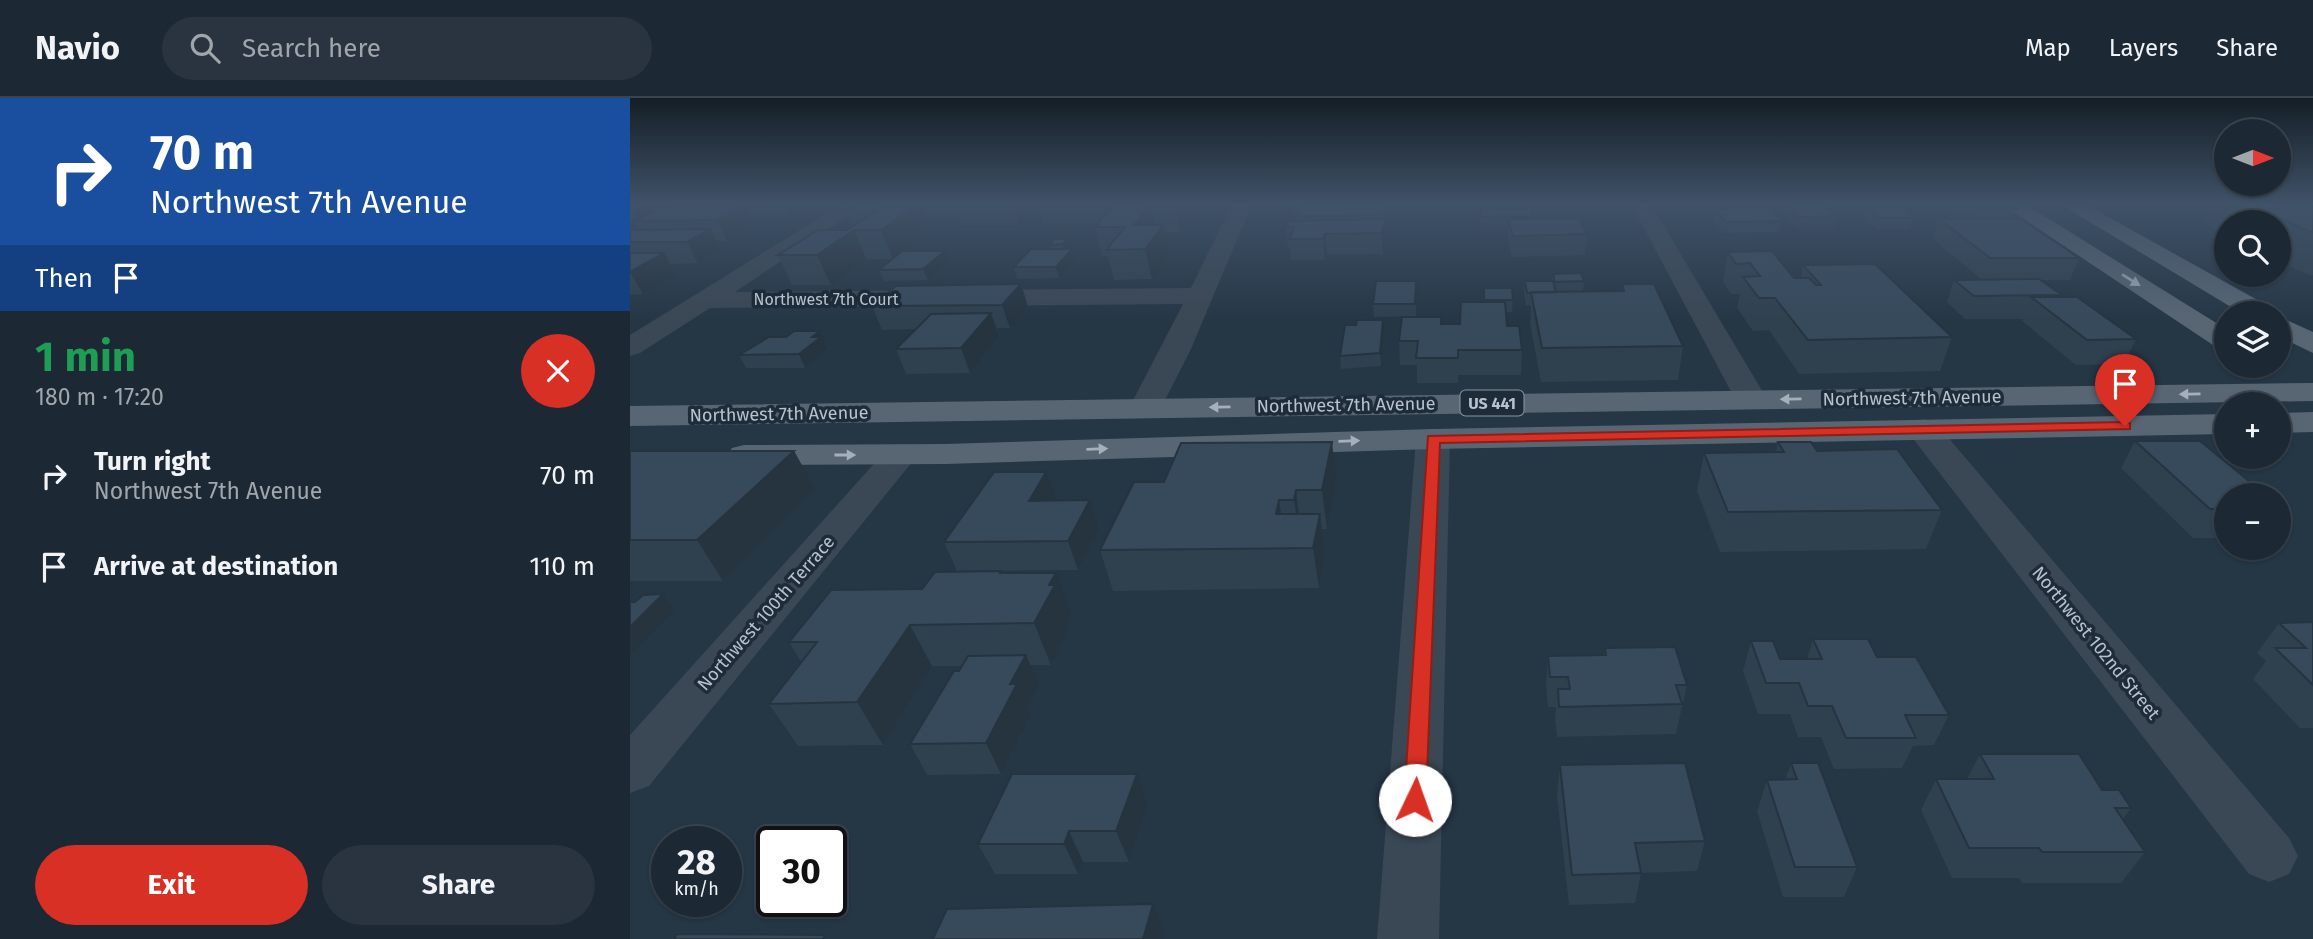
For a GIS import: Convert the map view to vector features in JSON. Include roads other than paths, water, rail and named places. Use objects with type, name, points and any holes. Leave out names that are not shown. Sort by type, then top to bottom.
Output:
[{"type":"main road","points":[[2073,243],[2214,333]]},
{"type":"main road","points":[[2138,243],[2239,301]]},
{"type":"main road","points":[[2291,331],[2313,344]]},
{"type":"main road","points":[[2282,378],[2311,400],[2291,414]]},
{"type":"main road","name":"Northwest 7th Avenue","points":[[630,416],[1751,399],[2311,400]]},
{"type":"main road","points":[[1433,439],[1488,417],[1688,415],[1751,399]]},
{"type":"main road","name":"Northwest 7th Avenue","points":[[1145,408],[1070,429],[829,432],[722,455],[901,454],[1433,439],[2214,424]]},
{"type":"street","points":[[630,347],[793,243]]},
{"type":"street","points":[[1145,408],[1225,243]]},
{"type":"street","points":[[1664,243],[1751,399]]},
{"type":"street","name":"Northwest 7th Court","points":[[703,300],[1201,296]]},
{"type":"street","name":"Northwest 102nd Street","points":[[1923,429],[2269,856]]},
{"type":"street","points":[[1408,939],[1433,439]]},
{"type":"street","name":"Northwest 100th Terrace","points":[[630,771],[901,454]]}]
